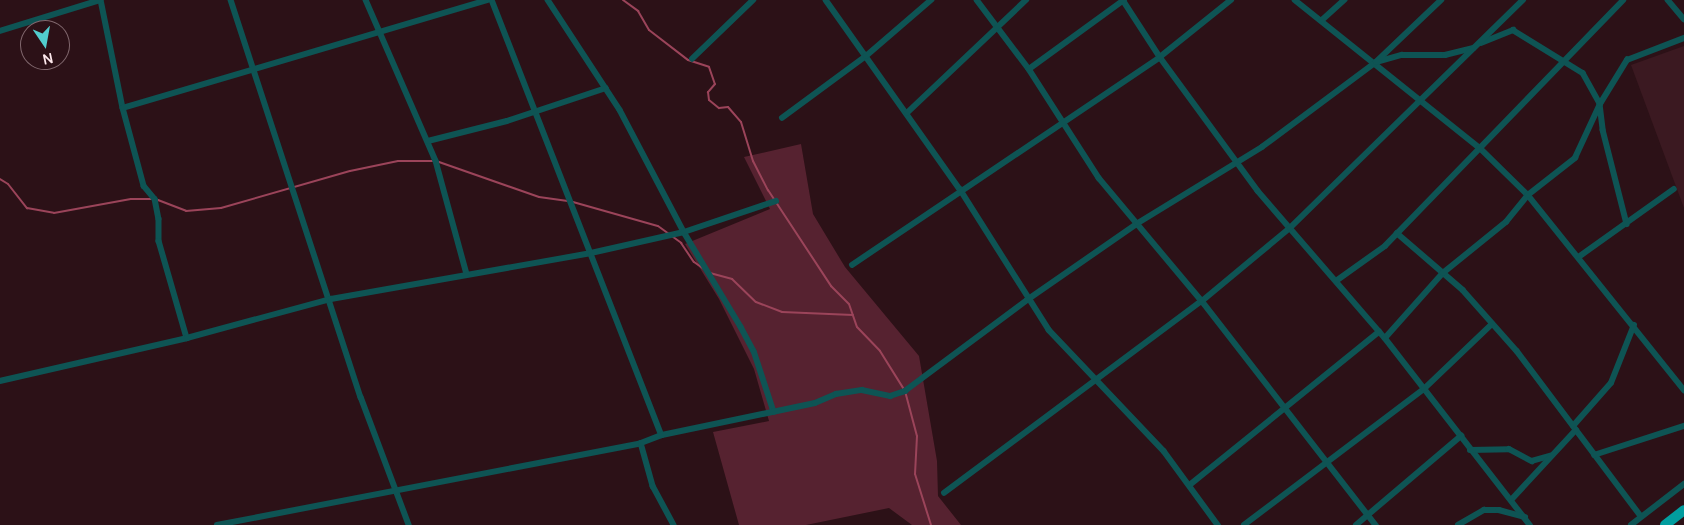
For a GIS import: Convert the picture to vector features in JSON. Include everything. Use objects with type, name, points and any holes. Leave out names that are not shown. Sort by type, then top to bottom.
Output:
[{"type":"highway","points":[[1665,525],[1684,510]]},
{"type":"street","points":[[0,31],[100,0],[123,108],[144,186],[155,199],[159,219],[158,241],[187,338]]},
{"type":"street","points":[[230,0],[252,72],[332,299],[361,396],[409,525]]},
{"type":"street","points":[[366,0],[378,34],[428,141],[467,274]]},
{"type":"street","points":[[123,108],[252,72],[487,0]]},
{"type":"street","points":[[492,0],[662,436]]},
{"type":"street","points":[[548,0],[606,88],[684,232],[754,351],[774,412]]},
{"type":"street","points":[[692,59],[753,0]]},
{"type":"street","points":[[826,0],[960,189],[1027,300],[1049,330],[1096,382],[1134,418],[1191,484],[1218,525]]},
{"type":"street","points":[[782,118],[866,56],[930,0]]},
{"type":"street","points":[[977,0],[1029,70],[1062,124],[1099,178],[1202,301],[1376,525]]},
{"type":"street","points":[[907,114],[1026,0]]},
{"type":"street","points":[[1029,70],[1123,0],[1160,57],[1238,164],[1384,338],[1470,450],[1512,499],[1530,525]]},
{"type":"street","points":[[852,265],[960,189],[1062,124],[1160,57],[1231,0]]},
{"type":"street","points":[[1295,0],[1376,62],[1480,148],[1528,195],[1580,256],[1684,390]]},
{"type":"street","points":[[1322,20],[1344,0]]},
{"type":"street","points":[[217,525],[398,492],[641,443],[662,436],[774,412],[862,390],[890,396],[905,391],[1027,300],[1138,223],[1238,164],[1376,62],[1441,0]]},
{"type":"street","points":[[944,493],[1096,382],[1202,301],[1290,228],[1423,101],[1523,0]]},
{"type":"street","points":[[1336,281],[1370,259],[1397,233],[1480,148],[1562,59],[1623,0]]},
{"type":"street","points":[[1668,0],[1684,19]]},
{"type":"street","points":[[1376,62],[1402,55],[1444,55],[1475,47],[1513,30],[1562,59],[1583,73],[1600,104],[1603,130],[1627,224]]},
{"type":"street","points":[[1384,338],[1442,273],[1506,222],[1528,195],[1575,158],[1600,104],[1627,60],[1684,38]]},
{"type":"street","points":[[428,141],[507,121],[534,109],[606,88]]},
{"type":"street","points":[[1580,256],[1674,189]]},
{"type":"street","points":[[0,381],[187,338],[332,299],[591,253],[684,232],[776,201]]},
{"type":"street","points":[[1397,233],[1442,273],[1517,351],[1641,516]]},
{"type":"street","points":[[1244,525],[1326,460],[1424,389],[1492,324]]},
{"type":"street","points":[[1512,499],[1554,455],[1611,384],[1634,325]]},
{"type":"street","points":[[1191,484],[1379,332]]},
{"type":"street","points":[[1594,455],[1684,426]]},
{"type":"street","points":[[1356,525],[1461,436]]},
{"type":"street","points":[[641,443],[653,486],[674,525]]},
{"type":"street","points":[[1470,450],[1509,449],[1532,460],[1554,455]]},
{"type":"street","points":[[1631,525],[1684,484]]},
{"type":"street","points":[[1458,525],[1484,510],[1499,510],[1524,517]]},
{"type":"shaded area","points":[[1684,46],[1684,208],[1631,65]]},
{"type":"shaded area","points":[[801,144],[813,214],[845,267],[919,356],[937,461],[938,496],[961,525],[912,525],[889,508],[806,525],[739,525],[713,432],[769,421],[754,369],[719,299],[685,244],[770,209],[744,157]]},
{"type":"waterway","points":[[623,0],[638,11],[649,30],[688,60],[709,67],[715,84],[708,92],[709,100],[719,108],[728,107],[741,122],[753,161],[768,190],[831,286],[849,304],[857,327],[880,351],[905,391],[917,436],[915,474],[931,525]]},
{"type":"waterway","points":[[158,200],[186,211],[221,208],[350,171],[398,161],[434,161]]},
{"type":"waterway","points":[[439,162],[539,197],[568,201]]},
{"type":"waterway","points":[[0,179],[8,184],[27,208],[54,213],[131,199],[153,199]]},
{"type":"waterway","points":[[573,202],[658,226],[681,243],[694,262],[704,269]]},
{"type":"waterway","points":[[710,273],[732,279],[756,302],[782,312],[853,315]]}]
